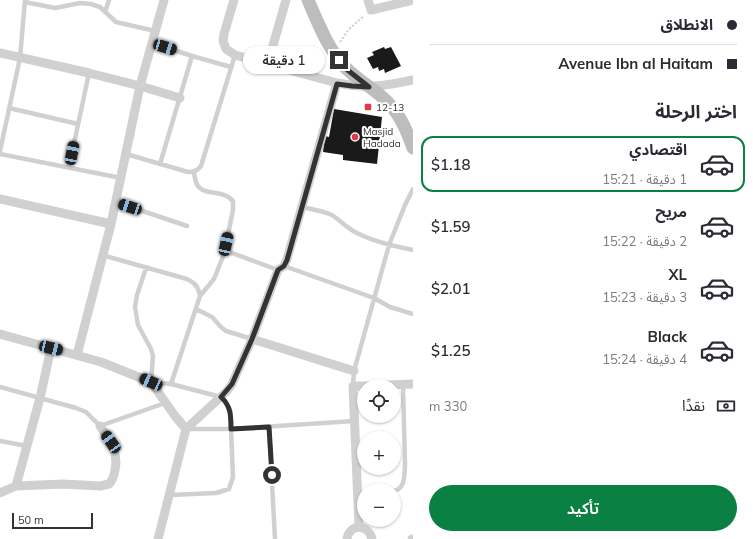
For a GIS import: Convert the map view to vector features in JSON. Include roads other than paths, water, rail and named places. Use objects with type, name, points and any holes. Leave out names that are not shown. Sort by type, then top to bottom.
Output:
[{"type":"street","points":[[77,355],[111,224],[140,86],[164,0]]},
{"type":"street","points":[[234,0],[223,41],[226,49],[235,54],[337,84],[369,87],[413,80]]},
{"type":"street","points":[[268,63],[286,0]]},
{"type":"street","points":[[308,0],[332,52],[345,68],[382,97],[396,112],[403,122],[413,148]]},
{"type":"street","points":[[368,0],[371,10],[412,0]]},
{"type":"street","points":[[0,53],[89,73],[180,98]]},
{"type":"street","points":[[158,539],[186,429],[221,397],[232,384],[281,268],[290,252],[337,84]]},
{"type":"street","points":[[0,199],[111,224]]},
{"type":"street","points":[[0,334],[77,355],[125,371],[151,382],[165,403],[186,429]]},
{"type":"street","points":[[252,339],[354,371]]},
{"type":"street","points":[[16,486],[40,398],[51,348]]},
{"type":"street","points":[[403,385],[413,384]]},
{"type":"street","points":[[357,386],[353,386],[354,421],[359,483]]},
{"type":"street","points":[[0,493],[16,486],[63,484],[100,486],[108,484],[114,476],[116,451],[100,426]]},
{"type":"street","points":[[347,539],[348,534],[352,529],[359,527],[366,529],[372,539]]},
{"type":"lane","points":[[105,12],[109,0]]},
{"type":"lane","points":[[0,150],[20,58],[25,1],[54,8],[80,3],[91,4],[100,7],[116,22],[155,32]]},
{"type":"lane","points":[[152,43],[231,67]]},
{"type":"lane","points":[[126,154],[188,172],[198,170],[201,166],[235,54]]},
{"type":"lane","points":[[160,164],[192,56]]},
{"type":"lane","points":[[69,167],[89,73]]},
{"type":"lane","points":[[9,108],[78,124]]},
{"type":"lane","points":[[0,154],[121,178]]},
{"type":"lane","points":[[171,384],[200,296],[214,279],[224,254],[233,210],[233,200],[228,196],[199,188],[195,183],[194,172]]},
{"type":"lane","points":[[353,386],[354,371],[389,245],[405,204],[413,189]]},
{"type":"lane","points":[[116,202],[187,226]]},
{"type":"lane","points":[[302,207],[330,215],[358,234],[389,245],[413,250]]},
{"type":"lane","points":[[224,254],[232,253],[281,268],[374,298],[390,307],[413,314]]},
{"type":"lane","points":[[102,255],[187,279],[195,283],[199,288],[200,296]]},
{"type":"lane","points":[[146,268],[137,295],[135,307],[138,325],[151,349],[153,356],[151,382],[171,384],[221,397],[228,404],[230,410],[233,477],[229,489],[216,493],[170,494]]},
{"type":"lane","points":[[196,309],[212,317],[226,331],[252,339]]},
{"type":"lane","points":[[401,487],[403,485],[405,465],[403,385]]},
{"type":"lane","points":[[0,387],[76,408],[86,412],[100,426],[165,403]]},
{"type":"lane","points":[[186,429],[231,429],[354,421]]},
{"type":"lane","points":[[269,427],[275,539]]},
{"type":"lane","points":[[0,441],[27,446]]},
{"type":"place","name":"12-13","points":[[368,107]]},
{"type":"place","name":"Masjid Hadada","points":[[355,137]]}]
